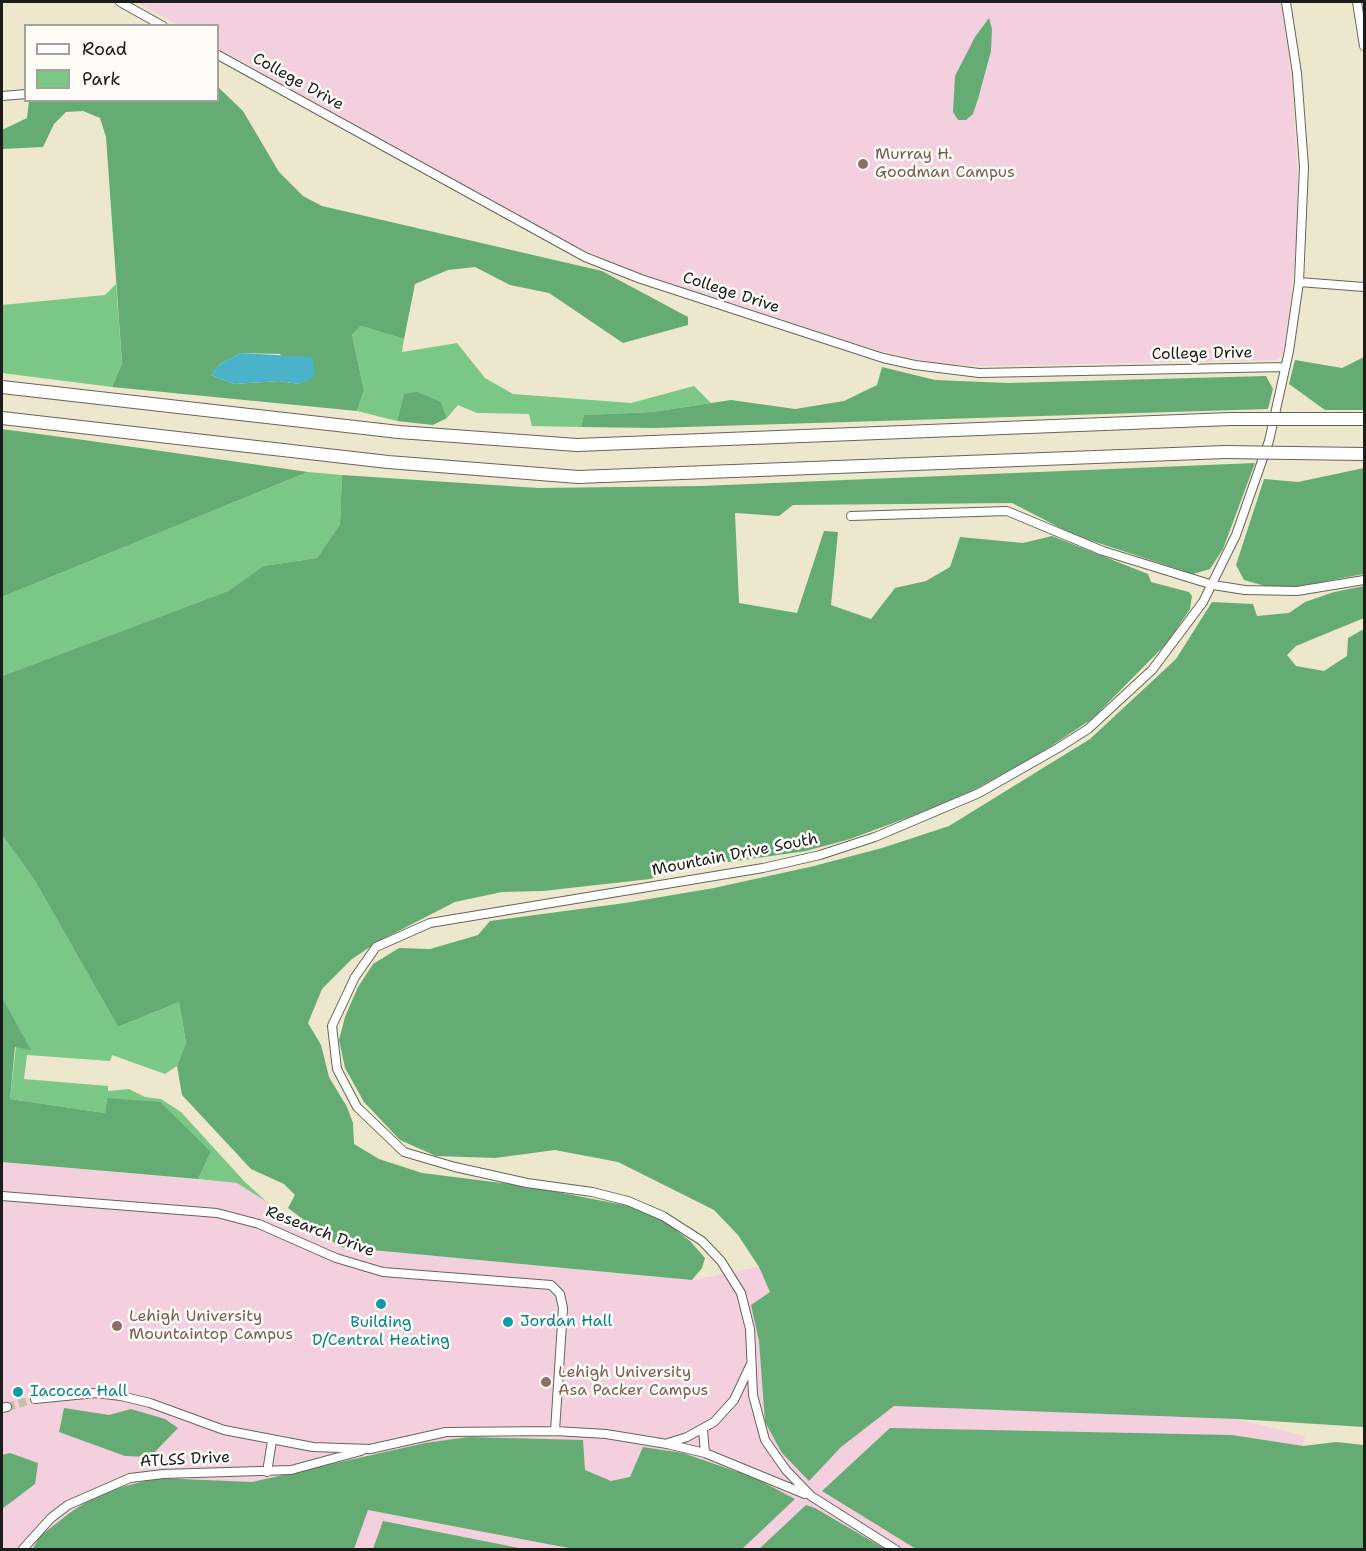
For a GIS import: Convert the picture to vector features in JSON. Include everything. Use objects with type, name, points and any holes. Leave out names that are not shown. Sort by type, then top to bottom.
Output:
[{"type":"highway","points":[[2,387],[399,432],[577,445],[1230,418],[1365,419]]},
{"type":"highway","points":[[2,418],[388,462],[578,477],[1225,452],[1365,454]]},
{"type":"street","points":[[120,2],[159,24]]},
{"type":"street","name":"Mountain Drive South","points":[[896,1550],[811,1496],[786,1470],[765,1440],[753,1395],[750,1329],[741,1293],[721,1261],[687,1230],[663,1216],[628,1201],[455,1167],[404,1152],[357,1107],[336,1069],[332,1026],[355,977],[376,947],[430,923],[710,878],[793,862],[875,837],[979,793],[1088,729],[1152,670],[1181,634],[1213,585],[1236,535],[1259,474],[1285,367],[1299,282],[1304,167],[1297,73],[1286,2]]},
{"type":"street","points":[[1359,2],[1365,46]]},
{"type":"street","name":"College Drive","points":[[219,56],[585,257],[641,279],[883,358],[915,365],[979,373],[1285,367]]},
{"type":"street","points":[[2,96],[24,94]]},
{"type":"street","points":[[1299,282],[1365,287]]},
{"type":"street","points":[[851,516],[1007,511],[1103,551],[1213,585],[1245,590],[1290,592],[1365,580]]},
{"type":"street","name":"Research Drive","points":[[2,1196],[217,1213],[259,1224],[336,1258],[383,1272],[550,1285],[560,1294],[563,1308],[555,1431]]},
{"type":"street","name":"Mountain Drive South","points":[[667,1444],[703,1430],[714,1422],[734,1400],[751,1361]]},
{"type":"street","points":[[35,1399],[96,1393],[121,1396],[150,1403],[224,1430],[313,1447],[370,1449],[446,1432],[555,1431],[667,1444],[705,1453],[811,1496]]},
{"type":"street","points":[[703,1430],[705,1453]]},
{"type":"street","points":[[267,1472],[272,1441]]},
{"type":"street","name":"ATLSS Drive","points":[[22,1550],[51,1518],[68,1505],[129,1478],[163,1474],[291,1470],[370,1449]]},
{"type":"shaded area","name":"Murray H. Goodman Campus","points":[[136,2],[1281,2],[1293,88],[1298,185],[1296,257],[1283,355],[1276,360],[980,366],[933,363],[880,351],[636,272],[568,243],[219,49],[219,24],[176,24]]},
{"type":"shaded area","name":"Lehigh University Asa Packer Campus","points":[[2,1162],[237,1183],[340,1247],[692,1280],[759,1267],[776,1305],[1305,1436],[1281,1549],[2,1549]]},
{"type":"green space","points":[[989,18],[992,29],[991,51],[978,99],[973,114],[966,120],[958,120],[953,112],[955,76],[975,37]]},
{"type":"green space","points":[[219,88],[243,111],[279,172],[303,196],[322,206],[602,271],[688,317],[688,325],[623,343],[549,293],[510,285],[475,267],[448,270],[415,284],[404,339],[361,326],[352,335],[364,390],[357,411],[112,387],[122,363],[106,137],[100,118],[83,111],[66,112],[54,124],[43,147],[2,149],[2,130],[27,118],[29,102],[219,102]],"holes":[[[241,353],[280,354],[300,384],[279,381],[234,384],[211,375],[220,364]]]},
{"type":"green space","points":[[116,284],[122,363],[112,387],[2,373],[2,305],[105,295]]},
{"type":"green space","points":[[361,326],[404,339],[402,352],[457,343],[485,378],[513,394],[631,403],[694,386],[711,403],[652,412],[584,415],[581,427],[532,426],[529,414],[477,413],[458,405],[447,418],[441,402],[404,395],[397,421],[357,411],[364,390],[352,335]]},
{"type":"green space","points":[[1364,357],[1364,410],[1325,410],[1289,384],[1295,360],[1342,368]]},
{"type":"green space","points":[[882,367],[935,380],[1008,383],[1266,376],[1273,389],[1268,409],[653,428],[581,427],[584,415],[652,412],[731,400],[795,409],[844,401],[877,385]]},
{"type":"green space","points":[[417,392],[441,402],[447,418],[433,425],[397,421],[404,394]]},
{"type":"green space","points":[[2,429],[91,441],[308,472],[2,597]]},
{"type":"green space","points":[[1255,463],[1223,549],[1210,569],[1193,574],[1074,535],[1012,503],[793,505],[779,516],[735,513],[739,603],[797,613],[824,531],[838,532],[831,605],[871,619],[895,588],[926,581],[950,567],[960,537],[1023,543],[1052,536],[1148,574],[1151,582],[1189,592],[1192,596],[1190,609],[1167,643],[1092,719],[1039,754],[970,792],[850,839],[806,851],[680,869],[650,879],[543,891],[502,892],[455,902],[379,941],[352,959],[322,989],[308,1023],[321,1045],[329,1077],[347,1107],[353,1123],[354,1144],[379,1159],[422,1173],[526,1186],[629,1206],[663,1220],[690,1241],[705,1258],[702,1268],[692,1280],[340,1247],[288,1208],[295,1195],[284,1184],[251,1169],[182,1095],[177,1066],[186,1043],[179,1002],[118,1027],[35,881],[2,835],[2,676],[228,591],[263,566],[317,558],[340,524],[342,475],[538,488],[701,486]]},
{"type":"green space","points":[[1364,468],[1364,574],[1295,587],[1265,586],[1244,580],[1236,565],[1264,479],[1298,482]]},
{"type":"green space","points":[[308,472],[342,475],[340,524],[317,558],[263,566],[228,591],[2,676],[2,597]]},
{"type":"green space","points":[[1364,586],[1364,618],[1296,646],[1287,655],[1296,666],[1324,671],[1347,656],[1348,638],[1364,629],[1364,1427],[1237,1419],[894,1406],[841,1447],[809,1481],[782,1453],[765,1422],[759,1341],[751,1305],[770,1292],[759,1267],[738,1235],[714,1210],[618,1162],[555,1150],[495,1158],[436,1156],[400,1140],[364,1102],[345,1068],[339,1040],[345,1017],[358,987],[373,964],[399,948],[430,949],[478,935],[490,921],[625,903],[714,888],[814,866],[882,848],[949,826],[1090,739],[1176,659],[1212,602],[1253,604],[1257,616],[1289,613],[1305,602],[1334,592]]},
{"type":"green space","points":[[2,835],[35,881],[118,1027],[179,1002],[186,1044],[177,1066],[165,1074],[112,1055],[110,1061],[27,1055],[24,1079],[108,1086],[108,1091],[129,1089],[145,1097],[161,1099],[181,1112],[245,1182],[267,1202],[237,1183],[198,1179],[211,1152],[107,1098],[105,1113],[10,1099],[16,1046],[30,1049],[2,997]]},
{"type":"green space","points":[[2,997],[31,1050],[15,1047],[10,1099],[105,1113],[107,1098],[160,1102],[211,1152],[198,1179],[2,1162]]},
{"type":"green space","points":[[64,1408],[109,1415],[131,1409],[165,1419],[178,1428],[150,1457],[125,1456],[59,1432]]},
{"type":"green space","points":[[890,1428],[1232,1435],[1303,1446],[1336,1442],[1364,1445],[1364,1549],[916,1549],[822,1491]]},
{"type":"green space","points":[[469,1437],[583,1440],[585,1470],[611,1481],[630,1477],[643,1447],[683,1453],[755,1478],[795,1499],[742,1549],[574,1549],[368,1510],[354,1549],[32,1550],[40,1536],[71,1512],[94,1497],[122,1487],[157,1478],[252,1482],[425,1443]]},
{"type":"green space","points":[[10,1453],[38,1463],[35,1484],[2,1509],[2,1455]]},
{"type":"green space","points":[[806,1505],[815,1508],[885,1549],[759,1549]]},
{"type":"green space","points":[[383,1521],[524,1549],[373,1549]]},
{"type":"water","points":[[241,353],[312,357],[315,376],[300,384],[279,381],[234,384],[211,375],[220,364]]},
{"type":"tunnel","points":[[7,1407],[35,1399]]},
{"type":"place","name":"Murray H. Goodman Campus","points":[[863,164]]},
{"type":"place","name":"Building D/Central Heating","points":[[381,1304]]},
{"type":"place","name":"Jordan Hall","points":[[508,1322]]},
{"type":"place","name":"Lehigh University Mountaintop Campus","points":[[117,1326]]},
{"type":"place","name":"Lehigh University Asa Packer Campus","points":[[546,1382]]},
{"type":"place","name":"Iacocca Hall","points":[[18,1392]]}]
